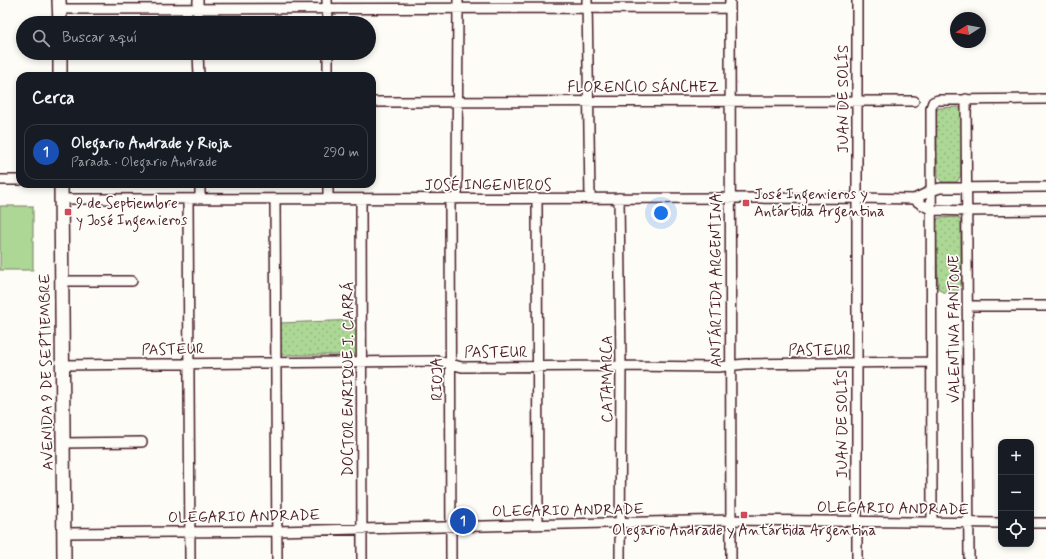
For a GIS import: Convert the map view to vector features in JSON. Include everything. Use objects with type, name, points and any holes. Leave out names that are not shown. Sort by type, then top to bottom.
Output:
[{"type":"street","name":"JUAN DE SOLÍS","points":[[857,0],[857,559]]},
{"type":"street","points":[[60,16],[60,4],[730,4]]},
{"type":"street","points":[[198,4],[198,16]]},
{"type":"street","points":[[327,4],[328,16]]},
{"type":"street","name":"RIOJA","points":[[451,559],[451,364],[454,199],[458,102],[458,4]]},
{"type":"street","points":[[586,4],[590,198]]},
{"type":"street","name":"ANTÁRTIDA ARGENTINA","points":[[730,4],[731,559]]},
{"type":"street","points":[[60,60],[60,72]]},
{"type":"street","points":[[198,60],[199,72]]},
{"type":"street","points":[[328,60],[328,72]]},
{"type":"street","name":"VALENTINA FANTONE","points":[[966,99],[968,211],[967,306],[969,559]]},
{"type":"street","points":[[932,522],[931,108],[933,102],[938,100],[1046,99]]},
{"type":"street","name":"FLORENCIO SÁNCHEZ","points":[[376,102],[914,101]]},
{"type":"street","points":[[0,180],[16,180]]},
{"type":"street","points":[[1046,187],[940,188],[914,199],[932,210],[1046,210]]},
{"type":"street","name":"AVENIDA 9 DE SEPTIEMBRE","points":[[60,188],[64,559]]},
{"type":"street","points":[[200,188],[200,199]]},
{"type":"street","points":[[328,188],[328,199]]},
{"type":"street","points":[[537,198],[538,524]]},
{"type":"street","name":"JOSÉ INGENIEROS","points":[[61,200],[537,198],[914,199]]},
{"type":"street","name":"CATAMARCA","points":[[619,198],[621,366],[620,559]]},
{"type":"street","points":[[188,199],[190,559]]},
{"type":"street","points":[[275,199],[277,559]]},
{"type":"street","name":"DOCTOR ENRIQUE J. CARRÁ","points":[[361,199],[362,559]]},
{"type":"street","points":[[61,281],[132,281]]},
{"type":"street","points":[[967,306],[1046,306]]},
{"type":"street","name":"PASTEUR","points":[[61,365],[438,361],[462,367],[718,367],[931,362]]},
{"type":"street","points":[[63,443],[142,442]]},
{"type":"street","name":"OLEGARIO ANDRADE","points":[[64,532],[277,531],[731,520],[998,523]]},
{"type":"street","points":[[1034,523],[1046,523]]},
{"type":"green space","points":[[959,107],[962,111],[961,175],[957,182],[942,182],[938,178],[936,113],[938,108]]},
{"type":"green space","points":[[0,206],[33,206],[33,270],[0,270]]},
{"type":"green space","points":[[958,217],[961,221],[961,285],[957,292],[942,292],[938,288],[936,224],[938,218]]},
{"type":"green space","points":[[357,320],[357,355],[281,355],[280,323]]},
{"type":"place","name":"José Ingenieros y Antártida Argentina","points":[[746,203]]},
{"type":"place","name":"9 de Septiembre y José Ingenieros","points":[[68,212]]},
{"type":"place","name":"Olegario Andrade y Antártida Argentina","points":[[744,515]]},
{"type":"place","name":"Olegario Andrade y Rioja","points":[[463,521]]}]
